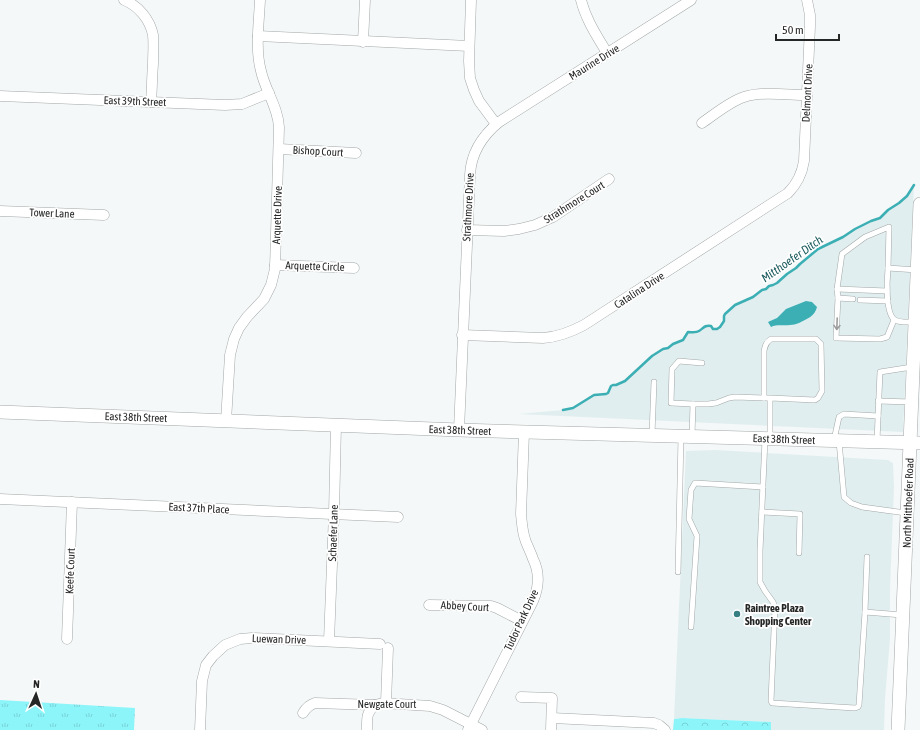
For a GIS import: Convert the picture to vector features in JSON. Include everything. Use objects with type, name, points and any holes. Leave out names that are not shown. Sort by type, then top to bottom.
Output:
[{"type":"main road","name":"North Mitthoefer Road","points":[[898,730],[907,513],[915,443],[914,366],[917,331],[920,204]]},
{"type":"main road","name":"East 38th Street","points":[[0,412],[459,430],[915,443]]},
{"type":"street","points":[[124,0],[132,4],[141,12],[148,22],[152,32],[151,102]]},
{"type":"street","name":"Arquette Drive","points":[[226,420],[230,355],[234,339],[247,317],[262,302],[268,292],[273,281],[275,265],[280,130],[278,118],[259,66],[258,36],[260,0]]},
{"type":"street","points":[[363,42],[365,0]]},
{"type":"street","points":[[471,0],[469,46],[470,78],[479,101],[496,124]]},
{"type":"street","points":[[581,0],[590,25],[607,53]]},
{"type":"street","name":"Maurine Drive","points":[[496,124],[691,0]]},
{"type":"street","name":"Delmont Drive","points":[[796,184],[804,161],[810,26],[810,15],[807,0]]},
{"type":"street","points":[[258,36],[469,46]]},
{"type":"street","name":"East 39th Street","points":[[0,96],[234,105],[269,93]]},
{"type":"street","points":[[702,123],[732,102],[744,97],[764,94],[807,95]]},
{"type":"street","name":"Strathmore Drive","points":[[459,430],[462,335],[471,163],[478,145],[496,124]]},
{"type":"street","name":"Bishop Court","points":[[279,149],[356,153]]},
{"type":"street","name":"Strathmore Court","points":[[467,230],[504,231],[534,225],[553,217],[609,179]]},
{"type":"street","name":"Catalina Drive","points":[[462,335],[536,338],[551,337],[570,332],[584,325],[784,196],[796,184]]},
{"type":"street","name":"Tower Lane","points":[[0,211],[104,215]]},
{"type":"street","name":"Arquette Circle","points":[[275,265],[354,268]]},
{"type":"street","name":"Schaefer Lane","points":[[329,641],[336,425]]},
{"type":"street","name":"Tudor Park Drive","points":[[469,727],[534,597],[538,582],[536,566],[526,544],[522,526],[521,514],[524,432]]},
{"type":"street","name":"East 37th Place","points":[[0,499],[398,517]]},
{"type":"street","name":"Keefe Court","points":[[67,639],[72,502]]},
{"type":"street","name":"Abbey Court","points":[[429,604],[491,606],[522,621]]},
{"type":"street","name":"Luewan Drive","points":[[200,730],[202,685],[206,665],[225,645],[240,639],[252,638],[329,641],[384,646],[386,703]]},
{"type":"street","points":[[521,697],[552,698],[551,730]]},
{"type":"street","name":"Newgate Court","points":[[303,713],[310,704],[315,703],[375,705],[379,703],[386,703],[430,706],[443,710],[469,727],[482,730]]},
{"type":"street","points":[[367,730],[368,714],[375,705]]},
{"type":"street","points":[[552,718],[654,723],[665,730]]},
{"type":"lane","points":[[894,320],[887,337],[880,339],[836,338],[837,289],[842,254],[865,237],[890,227],[887,290],[891,314],[894,320],[917,331]]},
{"type":"lane","points":[[888,268],[919,270]]},
{"type":"lane","points":[[837,289],[887,290]]},
{"type":"lane","points":[[838,298],[853,299]]},
{"type":"lane","points":[[860,300],[888,301]]},
{"type":"lane","points":[[702,363],[679,361],[672,369],[671,403],[708,404],[735,397],[815,400],[818,398],[822,390],[820,342],[816,339],[771,339],[767,341],[764,351],[764,398]]},
{"type":"lane","points":[[877,442],[880,372],[914,366]]},
{"type":"lane","points":[[652,436],[654,382]]},
{"type":"lane","points":[[878,401],[915,396]]},
{"type":"lane","points":[[770,398],[763,487],[760,582],[775,607],[772,703],[858,707],[865,612],[867,557]]},
{"type":"lane","points":[[678,572],[687,436],[693,404]]},
{"type":"lane","points":[[878,416],[844,414],[839,417],[836,440],[844,497],[851,503],[862,507],[907,513]]},
{"type":"lane","points":[[691,627],[697,536],[689,519],[691,490],[693,486],[695,483],[763,487]]},
{"type":"lane","points":[[762,512],[800,514],[798,554]]},
{"type":"lane","points":[[865,612],[903,615]]},
{"type":"shaded area","points":[[914,185],[903,432],[519,414],[573,408],[594,395],[608,393],[611,386],[625,381],[652,356],[683,340],[688,332],[698,332],[703,327],[708,325],[713,329],[720,327],[724,321],[725,314],[735,305],[753,297],[762,290],[777,283],[818,249],[871,221],[880,218],[907,196]]},
{"type":"shaded area","points":[[806,301],[812,302],[817,307],[810,317],[799,323],[771,327],[768,322],[777,318],[786,309]]},
{"type":"shaded area","points":[[715,450],[888,460],[893,463],[894,487],[890,589],[890,639],[884,730],[771,730],[771,722],[682,718],[674,719],[686,451]]},
{"type":"green space","points":[[0,700],[135,708],[134,730],[0,730]]},
{"type":"green space","points":[[682,718],[771,722],[771,730],[673,730],[674,719]]},
{"type":"waterway","name":"Mitthoefer Ditch","points":[[563,410],[573,408],[594,395],[608,393],[611,386],[625,381],[652,356],[683,340],[688,332],[698,332],[707,326],[717,329],[724,321],[725,314],[735,305],[753,297],[762,290],[777,283],[818,249],[843,237],[855,229],[880,218],[907,196],[914,185]]},
{"type":"place","name":"Raintree Plaza Shopping Center","points":[[737,614]]}]
